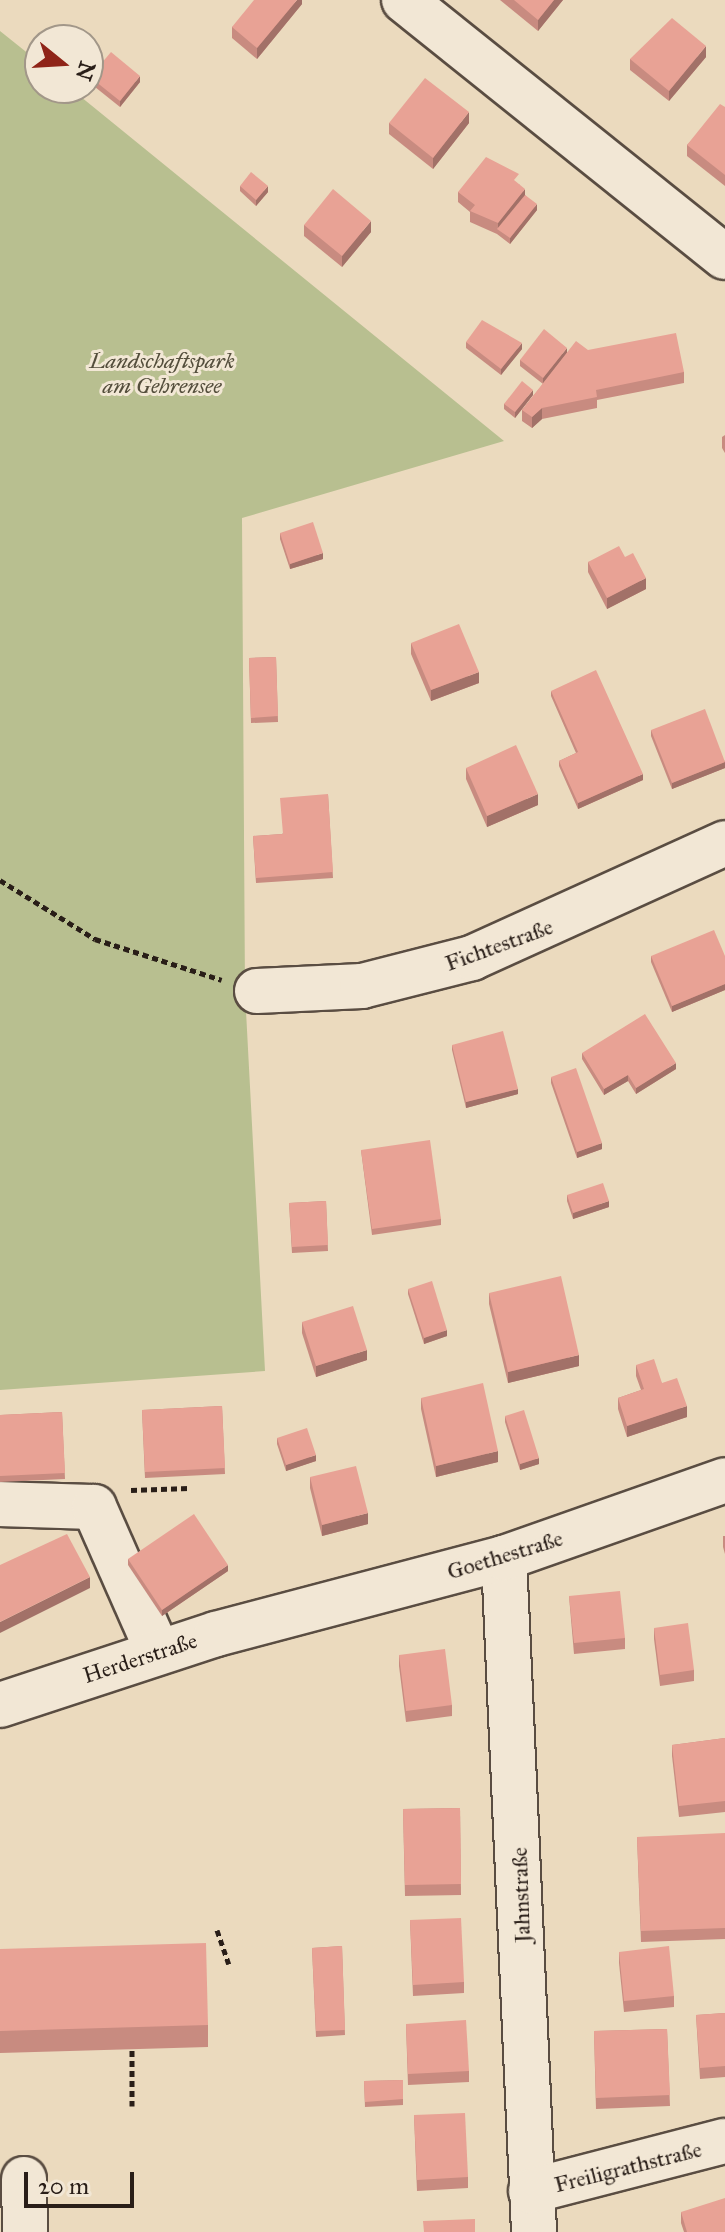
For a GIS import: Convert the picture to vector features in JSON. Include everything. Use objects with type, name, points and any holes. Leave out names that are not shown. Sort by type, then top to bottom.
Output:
[{"type":"street","points":[[404,0],[725,257]]},
{"type":"street","name":"Fichtestraße","points":[[257,991],[362,986],[472,958],[725,843]]},
{"type":"street","name":"Goethestraße","points":[[281,1616],[504,1558],[725,1480]]},
{"type":"street","points":[[0,1504],[94,1507],[158,1652]]},
{"type":"street","name":"Jahnstraße","points":[[504,1558],[532,2212]]},
{"type":"street","name":"Herderstraße","points":[[0,1705],[158,1652],[281,1616]]},
{"type":"street","name":"Freiligrathstraße","points":[[532,2212],[725,2141]]},
{"type":"street","points":[[24,2179],[25,2232]]},
{"type":"path","points":[[0,880],[95,939],[257,991]]},
{"type":"path","points":[[217,1930],[229,1964]]},
{"type":"path","points":[[132,2049],[132,2106]]},
{"type":"green space","name":"Landschaftspark am Gehrensee","points":[[0,31],[24,50],[24,104],[90,104],[504,441],[242,518],[245,992],[265,1371],[0,1390]]},
{"type":"building","points":[[254,0],[297,0],[257,48],[232,27]]},
{"type":"building","points":[[514,0],[554,0],[538,20]]},
{"type":"building","points":[[672,18],[706,46],[669,91],[630,59]]},
{"type":"building","points":[[111,52],[140,76],[120,101],[104,88],[104,60]]},
{"type":"building","points":[[425,78],[469,112],[433,158],[389,123]]},
{"type":"building","points":[[720,104],[725,107],[725,175],[687,145]]},
{"type":"building","points":[[486,157],[519,174],[514,180],[525,189],[498,223],[470,211],[475,205],[458,192]]},
{"type":"building","points":[[251,172],[268,186],[256,200],[240,186]]},
{"type":"building","points":[[333,189],[371,221],[342,256],[304,225]]},
{"type":"building","points":[[525,195],[537,204],[510,238],[497,229]]},
{"type":"building","points":[[482,320],[522,343],[501,369],[466,342]]},
{"type":"building","points":[[544,329],[567,348],[543,378],[520,360]]},
{"type":"building","points":[[676,333],[684,372],[596,390],[597,397],[542,408],[532,417],[522,410],[576,341],[588,350]]},
{"type":"building","points":[[522,381],[533,390],[515,412],[504,404]]},
{"type":"building","points":[[313,522],[323,553],[290,564],[280,533]]},
{"type":"building","points":[[619,546],[625,557],[633,553],[646,578],[607,598],[588,562]]},
{"type":"building","points":[[459,624],[479,672],[431,690],[411,643]]},
{"type":"building","points":[[276,657],[278,716],[251,718],[249,658]]},
{"type":"building","points":[[596,670],[643,774],[578,803],[559,761],[578,752],[551,691]]},
{"type":"building","points":[[705,709],[725,762],[672,783],[651,730]]},
{"type":"building","points":[[516,745],[538,794],[487,816],[466,768]]},
{"type":"building","points":[[328,794],[333,872],[256,878],[253,836],[283,834],[280,798]]},
{"type":"building","points":[[714,930],[725,956],[725,984],[672,1006],[651,956]]},
{"type":"building","points":[[645,1014],[676,1063],[636,1088],[628,1075],[604,1089],[582,1053]]},
{"type":"building","points":[[503,1031],[518,1089],[466,1102],[452,1045]]},
{"type":"building","points":[[576,1068],[602,1143],[577,1152],[551,1077]]},
{"type":"building","points":[[430,1140],[441,1219],[372,1229],[361,1150]]},
{"type":"building","points":[[603,1183],[609,1201],[573,1213],[567,1195]]},
{"type":"building","points":[[326,1201],[328,1245],[292,1247],[289,1203]]},
{"type":"building","points":[[561,1276],[579,1355],[508,1372],[489,1293]]},
{"type":"building","points":[[432,1281],[447,1330],[424,1338],[408,1289]]},
{"type":"building","points":[[353,1306],[367,1350],[316,1366],[302,1322]]},
{"type":"building","points":[[654,1359],[662,1383],[677,1378],[687,1406],[627,1426],[618,1398],[644,1389],[636,1365]]},
{"type":"building","points":[[483,1383],[498,1451],[436,1466],[421,1398]]},
{"type":"building","points":[[222,1406],[225,1468],[145,1472],[142,1410]]},
{"type":"building","points":[[524,1410],[539,1458],[520,1464],[505,1416]]},
{"type":"building","points":[[62,1412],[65,1473],[0,1476],[0,1415]]},
{"type":"building","points":[[307,1428],[316,1455],[286,1465],[277,1438]]},
{"type":"building","points":[[356,1466],[368,1513],[322,1525],[310,1477]]},
{"type":"building","points":[[194,1514],[228,1565],[162,1610],[128,1559]]},
{"type":"building","points":[[67,1534],[90,1577],[0,1622],[0,1565]]},
{"type":"building","points":[[620,1591],[625,1638],[574,1643],[569,1596]]},
{"type":"building","points":[[688,1623],[694,1670],[660,1675],[654,1628]]},
{"type":"building","points":[[445,1649],[452,1705],[406,1711],[399,1655]]},
{"type":"building","points":[[725,1738],[725,1801],[679,1806],[672,1745]]},
{"type":"building","points":[[460,1808],[461,1884],[405,1885],[403,1809]]},
{"type":"building","points":[[725,1833],[725,1928],[641,1931],[637,1837]]},
{"type":"building","points":[[461,1918],[464,1982],[413,1985],[410,1920]]},
{"type":"building","points":[[206,1943],[208,2025],[0,2031],[0,1949]]},
{"type":"building","points":[[342,1946],[345,2030],[316,2031],[312,1948]]},
{"type":"building","points":[[669,1946],[674,1996],[624,2001],[619,1952]]},
{"type":"building","points":[[725,2013],[725,2066],[700,2068],[696,2015]]},
{"type":"building","points":[[466,2020],[469,2071],[408,2074],[406,2024]]},
{"type":"building","points":[[667,2029],[670,2095],[596,2098],[594,2031]]},
{"type":"building","points":[[403,2080],[403,2099],[365,2102],[364,2081]]},
{"type":"building","points":[[465,2113],[468,2177],[417,2180],[414,2115]]},
{"type":"building","points":[[725,2198],[725,2232],[687,2232],[681,2212]]},
{"type":"building","points":[[475,2219],[475,2232],[424,2232],[423,2221]]}]
